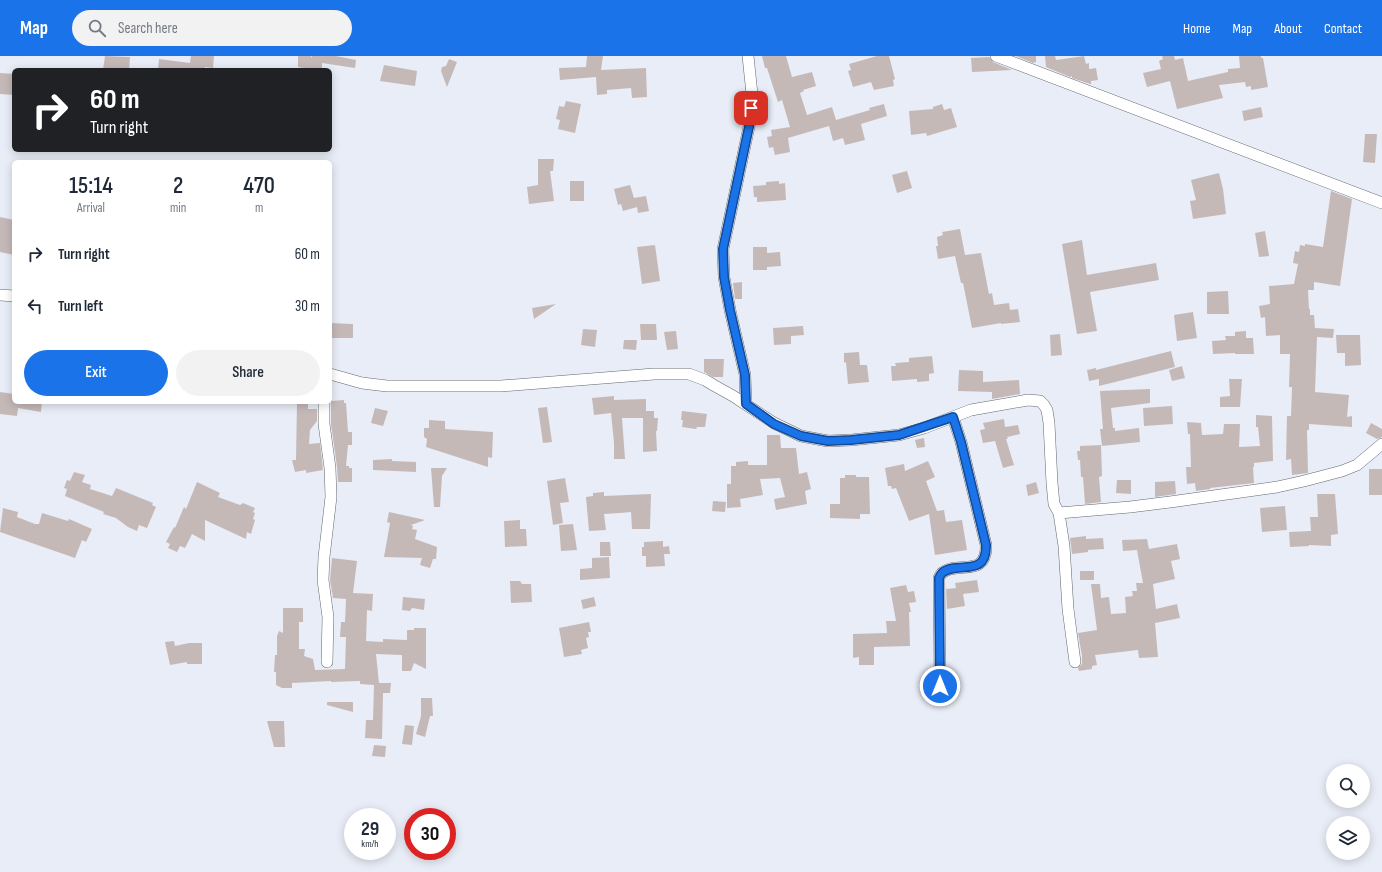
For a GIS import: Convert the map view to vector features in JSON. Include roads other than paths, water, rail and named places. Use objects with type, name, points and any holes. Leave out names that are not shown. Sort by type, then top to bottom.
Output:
[{"type":"street","points":[[746,404],[745,375],[724,277],[723,249],[750,122],[752,94],[748,56]]},
{"type":"street","points":[[996,56],[1382,203]]},
{"type":"street","points":[[0,295],[12,296]]},
{"type":"street","points":[[332,375],[362,383],[388,386],[501,386],[647,374],[689,374],[705,380],[746,404],[774,424],[801,436],[828,441],[899,435],[971,410],[1028,400],[1040,401],[1047,410],[1049,423],[1054,504],[1059,513],[1064,546],[1068,609],[1074,662]]},
{"type":"street","points":[[324,404],[324,424],[330,468],[331,497],[324,557],[323,580],[328,617],[327,662]]},
{"type":"street","points":[[940,686],[939,578],[942,572],[950,569],[977,565],[983,560],[986,553],[986,545],[961,442],[953,417]]},
{"type":"street","points":[[1059,513],[1157,504],[1277,487],[1342,471],[1357,465],[1382,444]]}]
